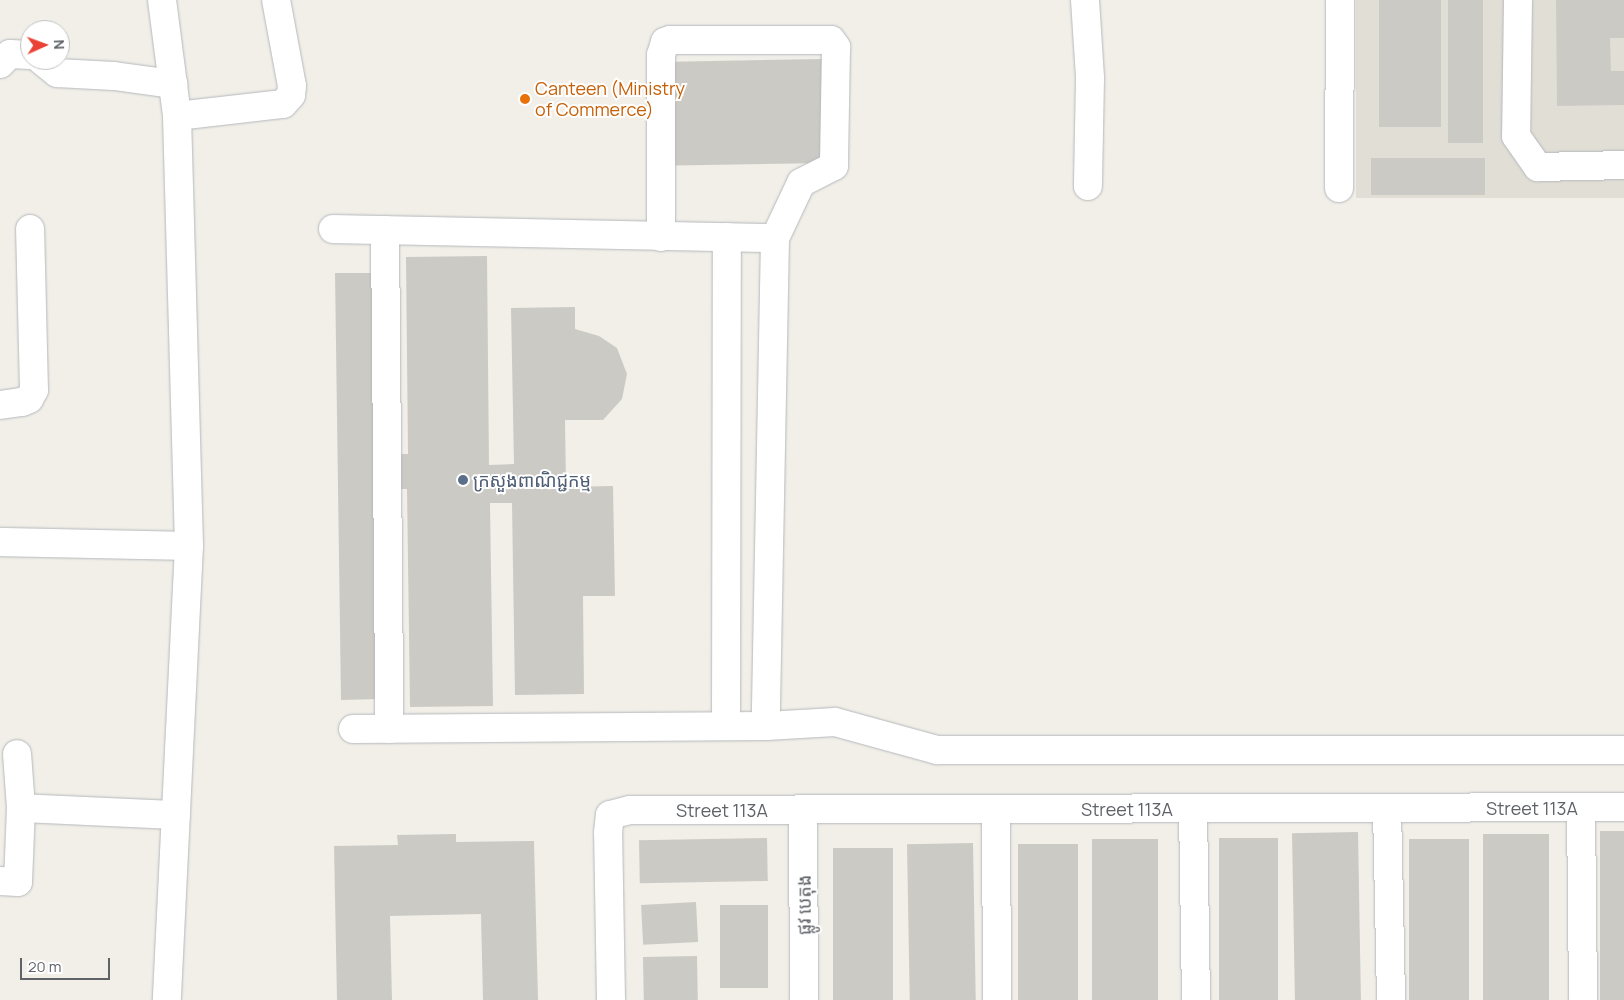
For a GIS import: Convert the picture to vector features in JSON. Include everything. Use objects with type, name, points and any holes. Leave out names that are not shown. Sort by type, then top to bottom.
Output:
[{"type":"street","points":[[162,0],[178,116],[188,546],[167,1000]]},
{"type":"street","points":[[178,116],[283,104],[291,95],[292,86],[276,0]]},
{"type":"street","points":[[1086,0],[1090,78],[1088,186]]},
{"type":"street","points":[[1339,188],[1340,0]]},
{"type":"street","points":[[1518,0],[1516,136],[1538,167],[1624,165]]},
{"type":"street","points":[[661,237],[661,55],[665,42],[670,40],[831,40],[836,48],[834,166],[801,183],[775,238],[766,726]]},
{"type":"street","points":[[0,64],[10,54],[20,54]]},
{"type":"street","points":[[53,70],[57,73],[114,76],[173,84]]},
{"type":"street","points":[[0,404],[22,402],[29,399],[34,390],[30,229]]},
{"type":"street","points":[[332,229],[775,238]]},
{"type":"street","points":[[385,230],[389,729]]},
{"type":"street","points":[[726,726],[728,238]]},
{"type":"street","points":[[0,542],[188,546]]},
{"type":"street","points":[[354,729],[766,726],[835,722],[937,750],[1624,750]]},
{"type":"street","points":[[0,881],[18,882],[21,808],[17,754]]},
{"type":"street","name":"Street 113A","points":[[611,1000],[608,833],[610,816],[630,810],[1624,807]]},
{"type":"street","points":[[21,808],[176,815]]},
{"type":"street","points":[[1387,808],[1391,1000]]},
{"type":"street","points":[[1581,808],[1583,1000]]},
{"type":"street","points":[[996,809],[997,1000]]},
{"type":"street","points":[[1193,809],[1196,1000]]},
{"type":"street","name":"ផ្លូវ បេតុង","points":[[803,810],[804,1000]]},
{"type":"shaded area","points":[[1356,0],[1624,0],[1624,198],[1356,198]]},
{"type":"building","points":[[1379,0],[1441,0],[1441,127],[1379,127]]},
{"type":"building","points":[[1448,0],[1483,0],[1483,143],[1448,143]]},
{"type":"building","points":[[1556,0],[1624,0],[1624,38],[1610,38],[1611,71],[1624,71],[1624,105],[1557,106]]},
{"type":"building","points":[[824,59],[826,163],[675,166],[673,62]]},
{"type":"building","points":[[1371,158],[1485,158],[1485,195],[1371,195]]},
{"type":"building","points":[[487,256],[489,465],[514,464],[511,308],[575,307],[575,329],[599,336],[617,348],[627,374],[622,399],[603,420],[565,420],[566,487],[613,486],[615,596],[583,596],[584,694],[515,695],[512,503],[490,503],[493,706],[410,707],[407,489],[377,489],[380,699],[341,700],[335,273],[373,273],[375,454],[408,454],[406,257]]},
{"type":"building","points":[[1600,831],[1624,831],[1624,1000],[1600,1000]]},
{"type":"building","points":[[1358,832],[1361,1000],[1295,1000],[1292,833]]},
{"type":"building","points":[[456,834],[456,842],[534,841],[538,1000],[483,1000],[481,914],[390,916],[392,1000],[337,1000],[334,846],[398,845],[397,835]]},
{"type":"building","points":[[1483,834],[1549,834],[1549,1000],[1483,1000]]},
{"type":"building","points":[[767,838],[768,881],[640,883],[639,840]]},
{"type":"building","points":[[1219,838],[1278,838],[1278,1000],[1219,1000]]},
{"type":"building","points":[[1092,839],[1158,839],[1158,1000],[1092,1000]]},
{"type":"building","points":[[1409,839],[1469,839],[1469,1000],[1409,1000]]},
{"type":"building","points":[[973,843],[976,1000],[910,1000],[907,844]]},
{"type":"building","points":[[1018,844],[1078,844],[1078,1000],[1018,1000]]},
{"type":"building","points":[[833,848],[893,848],[893,1000],[833,1000]]},
{"type":"building","points":[[696,902],[698,942],[643,945],[641,905]]},
{"type":"building","points":[[720,905],[768,905],[768,988],[720,988]]},
{"type":"building","points":[[697,956],[698,1000],[644,1000],[643,957]]},
{"type":"place","name":"Canteen (Ministry of Commerce)","points":[[525,99]]},
{"type":"place","name":"ក្រសួងពាណិជ្ជកម្ម","points":[[463,480]]}]
